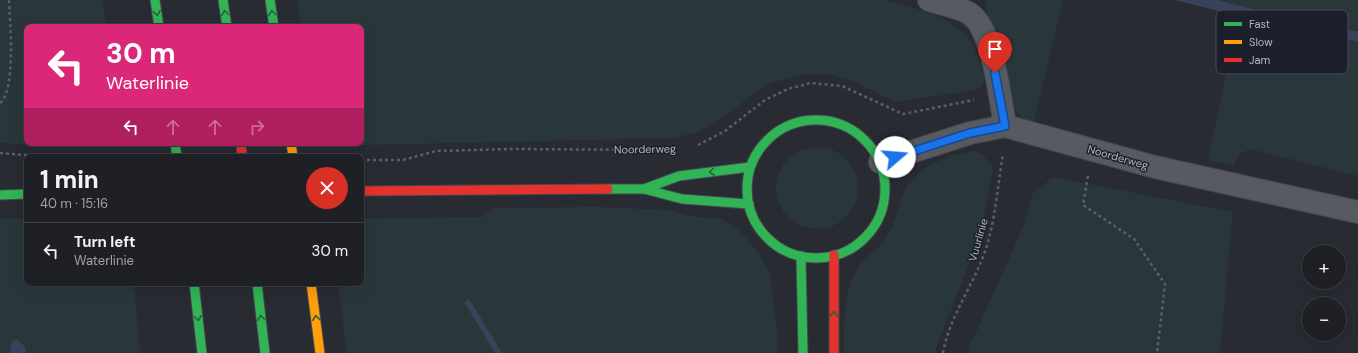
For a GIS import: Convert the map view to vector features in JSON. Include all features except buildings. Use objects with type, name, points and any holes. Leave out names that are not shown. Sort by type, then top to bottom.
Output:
[{"type":"main road","points":[[155,0],[159,24]]},
{"type":"main road","points":[[223,0],[227,24]]},
{"type":"main road","points":[[270,0],[274,24]]},
{"type":"main road","points":[[826,120],[848,127],[868,142],[880,162],[885,185],[883,208],[872,230],[855,245],[834,255],[817,258],[801,256],[777,246],[759,228],[748,204],[747,191],[750,167],[762,146],[779,130],[802,121],[826,120]]},
{"type":"main road","points":[[644,189],[679,176],[750,167]]},
{"type":"main road","points":[[364,191],[644,189],[682,199],[748,204]]},
{"type":"main road","points":[[0,195],[24,194]]},
{"type":"main road","points":[[834,255],[834,353]]},
{"type":"main road","points":[[801,256],[803,353]]},
{"type":"main road","points":[[188,286],[188,314]]},
{"type":"main road","points":[[194,286],[202,353]]},
{"type":"main road","points":[[257,286],[265,353]]},
{"type":"main road","points":[[312,286],[320,353]]},
{"type":"street","points":[[929,0],[970,13],[981,25],[993,62],[1005,126]]},
{"type":"street","name":"Noorderweg","points":[[880,162],[970,133],[1005,126],[1155,167],[1358,212]]},
{"type":"path","points":[[0,103],[7,92],[11,66],[9,0]]},
{"type":"path","points":[[694,145],[701,144],[725,131],[765,100],[788,89],[811,84],[842,86],[903,114],[1000,95]]},
{"type":"path","name":"Vuurlinie","points":[[943,353],[958,311],[982,261],[990,232],[1005,126]]},
{"type":"path","name":"Noorderweg","points":[[364,160],[403,160],[436,151],[504,149],[671,150]]},
{"type":"path","points":[[0,153],[24,155]]},
{"type":"path","points":[[1084,195],[1083,206],[1134,239],[1165,284],[1158,353]]},
{"type":"shaded area","points":[[0,0],[103,0],[106,24],[24,24],[24,144],[0,143]]},
{"type":"shaded area","points":[[298,0],[885,0],[935,15],[947,21],[967,36],[974,47],[985,80],[982,86],[976,90],[895,102],[856,82],[832,75],[803,74],[769,84],[748,98],[726,116],[698,132],[673,138],[364,145],[364,24],[301,24]]},
{"type":"shaded area","points":[[986,0],[1063,0],[1033,126],[1023,119],[1011,100],[1003,51],[999,37],[988,19]]},
{"type":"shaded area","points":[[1217,0],[1358,0],[1358,31],[1348,30],[1348,10],[1257,10]]},
{"type":"shaded area","points":[[1348,40],[1358,42],[1358,176],[1250,149],[1238,155],[1234,166],[1208,160],[1226,74],[1348,74]]},
{"type":"shaded area","points":[[73,146],[121,146],[121,148]]},
{"type":"shaded area","points":[[817,147],[833,150],[846,159],[855,172],[858,188],[855,204],[846,217],[833,226],[817,229],[801,226],[788,217],[779,204],[776,188],[779,172],[788,159],[801,150]]},
{"type":"shaded area","points":[[973,151],[982,154],[993,167],[980,237],[934,353],[844,353],[847,296],[854,274],[867,257],[880,246],[886,238],[909,184],[924,169],[932,164],[942,159]]},
{"type":"shaded area","points":[[1053,177],[1233,212],[1220,353],[969,353],[969,348],[1024,225],[1033,193]]},
{"type":"shaded area","points":[[597,207],[669,210],[688,216],[721,219],[739,230],[758,252],[770,273],[778,353],[347,353],[338,286],[364,286],[364,219],[483,217],[492,208]]},
{"type":"shaded area","points":[[0,219],[24,219],[24,286],[134,286],[140,353],[0,353]]},
{"type":"water","points":[[1175,0],[1217,0],[1257,10],[1216,10]]},
{"type":"water","points":[[1348,30],[1358,31],[1358,42],[1348,40]]},
{"type":"water","points":[[468,299],[502,353],[495,353],[464,303]]},
{"type":"water","points":[[17,339],[25,347],[26,353],[10,353],[12,342]]},
{"type":"traffic: fast","points":[[155,0],[159,24]]},
{"type":"traffic: fast","points":[[223,0],[227,24]]},
{"type":"traffic: fast","points":[[270,0],[274,24]]},
{"type":"traffic: fast","points":[[816,120],[836,123],[854,132],[869,146],[882,169],[885,189],[882,209],[873,227],[859,242],[836,255],[816,258],[796,255],[778,246],[763,232],[750,209],[747,189],[750,169],[759,151],[773,136],[796,123],[816,120]]},
{"type":"traffic: fast","points":[[175,146],[177,154]]},
{"type":"traffic: fast","points":[[644,189],[679,176],[750,167]]},
{"type":"traffic: fast","points":[[608,189],[644,189],[682,199],[749,204]]},
{"type":"traffic: fast","points":[[0,195],[24,194]]},
{"type":"traffic: fast","points":[[801,256],[803,353]]},
{"type":"traffic: fast","points":[[194,286],[202,353]]},
{"type":"traffic: fast","points":[[257,286],[265,353]]},
{"type":"traffic: slow","points":[[291,146],[293,154]]},
{"type":"traffic: slow","points":[[311,286],[320,353]]},
{"type":"traffic: jam","points":[[241,146],[242,154]]},
{"type":"traffic: jam","points":[[364,191],[608,189]]},
{"type":"traffic: jam","points":[[834,255],[834,353]]},
{"type":"route","points":[[895,157],[970,133],[1005,126],[995,73]]}]
